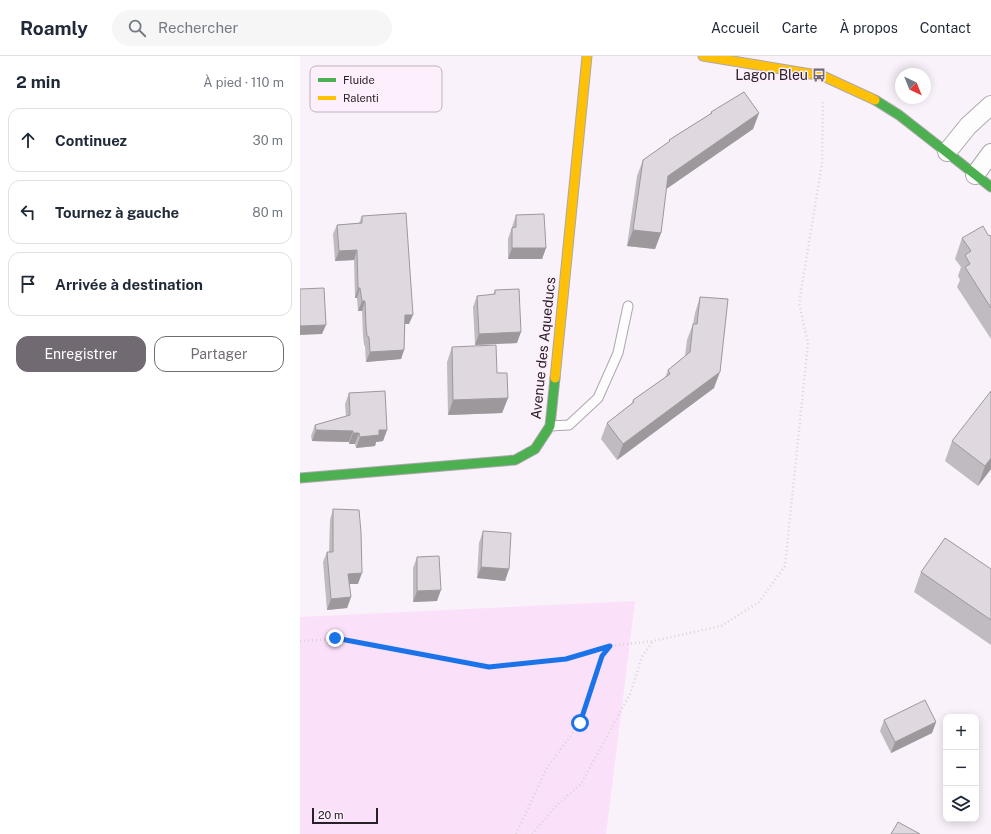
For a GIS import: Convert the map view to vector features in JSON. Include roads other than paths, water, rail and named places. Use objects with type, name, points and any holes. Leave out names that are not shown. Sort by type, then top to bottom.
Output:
[{"type":"street","name":"Avenue des Aqueducs","points":[[300,478],[516,460],[535,449],[550,426],[587,56]]},
{"type":"street","points":[[703,56],[823,76],[875,100],[899,115],[991,187]]},
{"type":"street","points":[[947,152],[968,126],[991,105]]},
{"type":"street","points":[[975,175],[991,153]]},
{"type":"lane","points":[[550,426],[569,425],[598,398],[618,353],[628,306]]},
{"type":"place","name":"Lagon Bleu","points":[[819,75]]}]
